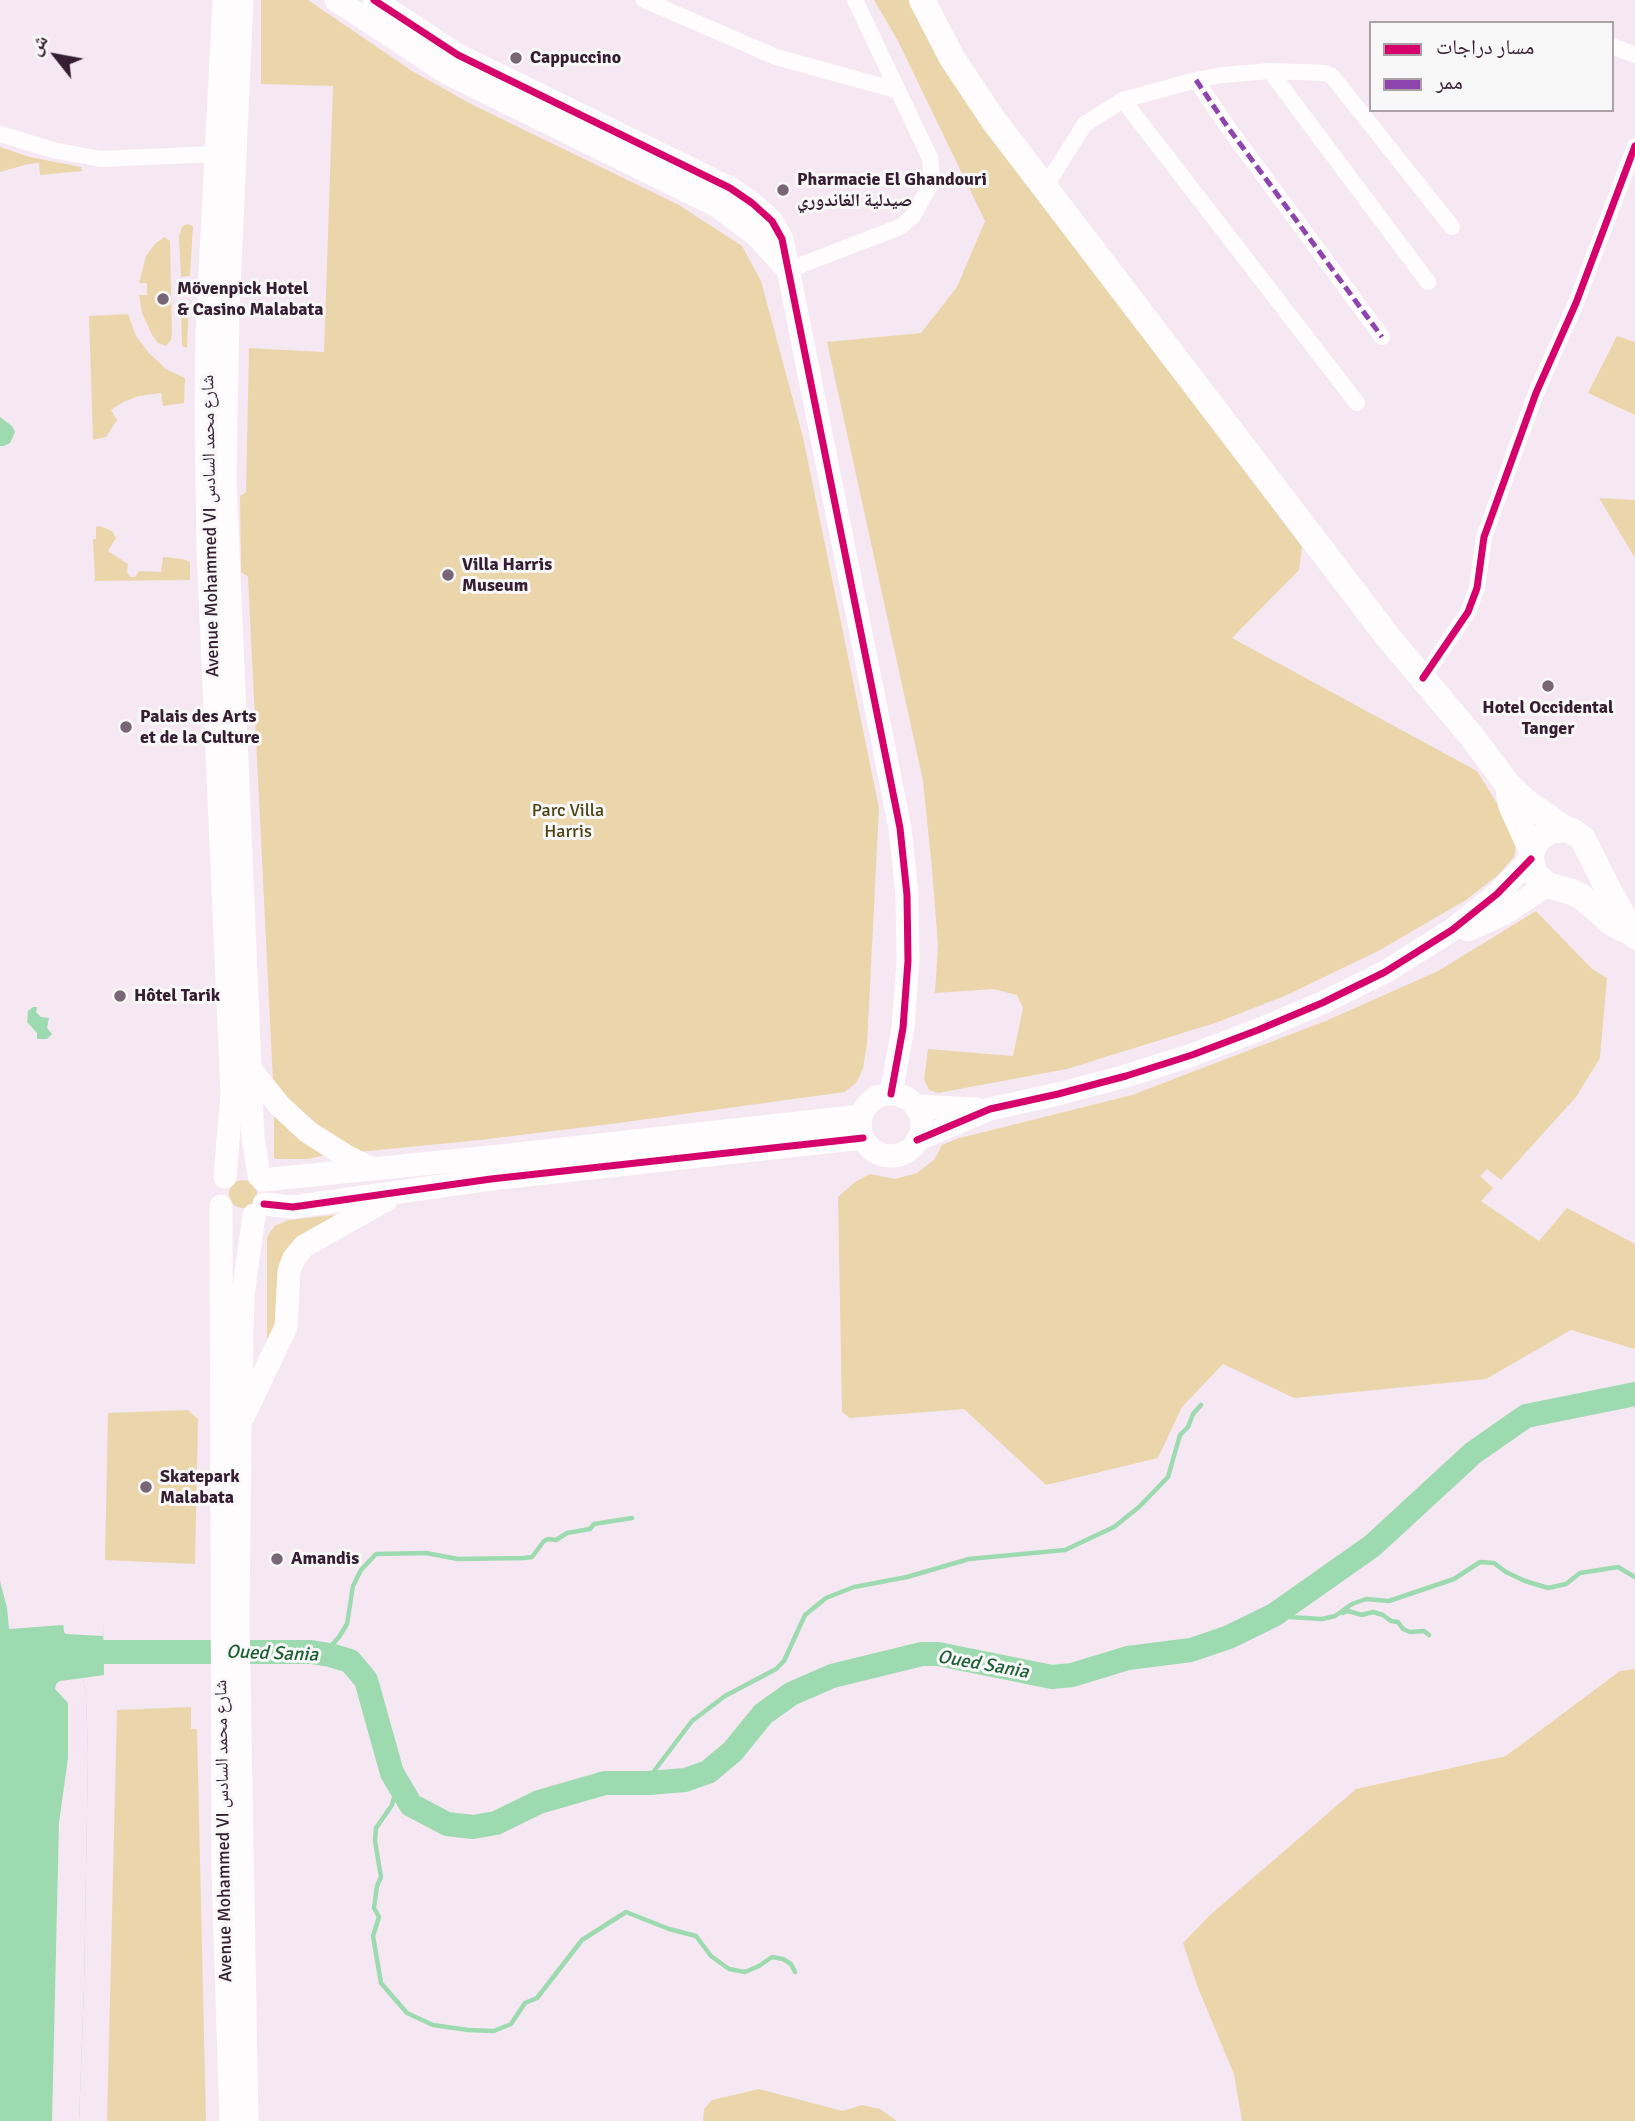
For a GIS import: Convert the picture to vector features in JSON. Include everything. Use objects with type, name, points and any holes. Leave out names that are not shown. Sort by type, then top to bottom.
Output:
[{"type":"main road","name":"Avenue Mohammed VI شارع محمد السادس","points":[[224,0],[207,333],[206,408],[208,550],[232,1093],[225,1177]]},
{"type":"main road","name":"Avenue Mohammed VI شارع محمد السادس","points":[[242,0],[228,310],[225,480],[253,1138],[261,1178]]},
{"type":"main road","points":[[336,0],[456,78],[718,206],[756,235],[788,270]]},
{"type":"main road","points":[[374,0],[458,55],[718,181],[741,195],[772,220],[778,230],[786,249],[900,828],[907,895],[908,961],[903,1028],[891,1094]]},
{"type":"main road","points":[[922,0],[952,58],[994,121],[1388,637],[1473,738],[1508,785],[1526,802],[1565,829]]},
{"type":"main road","points":[[1508,785],[1511,805],[1531,855],[1534,873],[1552,887],[1582,897],[1612,923],[1634,935]]},
{"type":"main road","points":[[917,1140],[990,1109],[1126,1076],[1247,1034],[1322,1003],[1375,977],[1436,941],[1483,907],[1531,855],[1534,845],[1544,834],[1558,829],[1572,831],[1583,839],[1634,935]]},
{"type":"main road","points":[[1436,941],[1505,913],[1552,887],[1573,885],[1589,868],[1590,852]]},
{"type":"main road","points":[[250,1069],[280,1106],[308,1132],[372,1169]]},
{"type":"main road","points":[[891,1094],[902,1096],[915,1106],[919,1112],[921,1126],[913,1146],[901,1154],[886,1155],[872,1149],[862,1127],[868,1104],[873,1099],[891,1094]]},
{"type":"main road","points":[[915,1106],[990,1109]]},
{"type":"main road","points":[[862,1127],[396,1194],[259,1210],[239,1218],[225,1212],[218,1191],[225,1177],[238,1170],[246,1170],[261,1178],[862,1127]]},
{"type":"main road","points":[[259,1210],[267,1189],[261,1178]]},
{"type":"main road","points":[[240,1428],[246,1407],[286,1327],[289,1271],[294,1258],[304,1246],[396,1194]]},
{"type":"main road","name":"Avenue Mohammed VI شارع محمد السادس","points":[[221,1206],[229,1620],[247,2121]]},
{"type":"main road","name":"Avenue Mohammed VI شارع محمد السادس","points":[[229,1620],[240,1428],[243,1295],[259,1210]]},
{"type":"main road","name":"Avenue Mohammed VI شارع محمد السادس","points":[[231,1682],[223,1870],[231,2121]]},
{"type":"street","points":[[644,0],[776,57],[896,90]]},
{"type":"street","points":[[788,270],[900,227],[913,216],[932,182],[930,158],[855,0]]},
{"type":"street","points":[[1614,47],[1635,55]]},
{"type":"street","points":[[1045,187],[1085,124],[1124,100],[1196,80],[1270,71],[1325,73],[1332,76],[1452,228]]},
{"type":"street","points":[[1270,71],[1428,282]]},
{"type":"street","points":[[1196,80],[1382,337]]},
{"type":"street","points":[[1124,100],[1357,403]]},
{"type":"street","points":[[0,134],[54,150],[101,159],[216,154]]},
{"type":"street","points":[[1423,678],[1468,612],[1477,588],[1484,537],[1536,393],[1576,303],[1635,146]]},
{"type":"green space","name":"Parc Villa Harris","points":[[261,0],[308,0],[412,71],[473,105],[679,205],[742,246],[761,281],[803,437],[879,808],[867,1044],[863,1068],[857,1082],[845,1092],[611,1124],[358,1152],[309,1122],[273,1082],[248,577],[241,572],[240,496],[246,492],[249,348],[324,352],[333,86],[261,84]]},
{"type":"green space","points":[[874,0],[913,0],[1160,359],[1302,547],[1299,570],[1232,638],[1477,771],[1513,829],[1517,841],[1514,857],[1498,875],[1466,900],[1380,950],[1287,995],[1218,1022],[1067,1069],[938,1093],[929,1090],[924,1079],[928,1049],[1013,1056],[1023,1008],[1017,995],[993,989],[935,993],[938,945],[923,781],[827,342],[921,333],[957,287],[985,221],[897,39]]},
{"type":"green space","points":[[0,147],[30,157],[81,167],[82,171],[40,175],[39,163],[0,172]]},
{"type":"green space","points":[[187,224],[193,226],[190,276],[181,277],[179,236],[182,227]]},
{"type":"green space","points":[[164,237],[170,241],[172,333],[166,346],[158,343],[152,335],[142,313],[139,295],[147,295],[147,283],[139,283],[146,256]]},
{"type":"green space","points":[[189,303],[187,348],[182,346],[181,305]]},
{"type":"green space","points":[[128,314],[136,336],[149,353],[166,369],[185,378],[184,403],[163,406],[161,393],[139,396],[123,402],[111,410],[117,420],[106,437],[93,440],[89,316]]},
{"type":"green space","points":[[1617,336],[1635,342],[1635,415],[1588,393]]},
{"type":"green space","points":[[1599,498],[1635,500],[1635,558]]},
{"type":"green space","points":[[96,527],[112,531],[116,538],[108,551],[128,564],[127,572],[130,577],[135,577],[139,571],[161,572],[163,557],[190,562],[190,580],[95,581],[93,539],[96,539]]},
{"type":"green space","points":[[1536,911],[1591,968],[1607,978],[1600,1058],[1576,1097],[1501,1180],[1487,1169],[1480,1176],[1493,1188],[1481,1201],[1539,1241],[1567,1208],[1635,1244],[1635,1349],[1571,1330],[1486,1379],[1294,1398],[1223,1364],[1182,1407],[1158,1458],[1046,1485],[964,1409],[850,1418],[842,1412],[838,1197],[855,1182],[870,1174],[895,1179],[917,1173],[934,1160],[942,1145],[956,1139],[1132,1095],[1328,1020],[1438,971]]},
{"type":"green space","points":[[274,1105],[331,1154],[308,1159],[274,1158]]},
{"type":"green space","points":[[243,1180],[253,1184],[257,1194],[253,1204],[243,1208],[233,1204],[229,1194],[233,1184]]},
{"type":"green space","points":[[343,1214],[304,1239],[267,1356],[267,1238],[270,1232],[275,1226],[288,1220]]},
{"type":"green space","name":"Skatepark Malabata","points":[[188,1410],[198,1419],[195,1564],[105,1560],[108,1413]]},
{"type":"green space","points":[[1635,1669],[1635,2121],[1242,2121],[1234,2074],[1198,1988],[1183,1943],[1210,1915],[1356,1789],[1506,1756],[1620,1671]]},
{"type":"green space","points":[[191,1707],[191,1729],[197,1729],[206,2121],[107,2121],[117,1710]]},
{"type":"green space","points":[[759,2089],[843,2111],[862,2105],[880,2109],[897,2121],[703,2121],[704,2109],[712,2100]]},
{"type":"shaded area","points":[[0,417],[12,426],[15,432],[10,443],[4,446],[0,446]]},
{"type":"shaded area","points":[[37,1007],[36,1012],[41,1017],[49,1018],[47,1028],[52,1034],[47,1039],[37,1039],[37,1033],[27,1022],[28,1011]]},
{"type":"shaded area","points":[[0,1581],[9,1629],[103,1622],[104,1675],[83,1678],[88,1755],[79,2121],[0,2121]]},
{"type":"pier","points":[[0,1379],[28,1386],[30,1418],[0,1431]]},
{"type":"pier","points":[[95,1619],[103,1622],[103,1636],[64,1632],[63,1621]]},
{"type":"pier","points":[[83,1678],[88,1755],[79,2121],[52,2121],[59,1823],[68,1758],[68,1703],[55,1689],[60,1681]]},
{"type":"waterway","name":"Oued Sania","points":[[104,1652],[311,1652],[350,1661],[366,1680],[392,1773],[411,1805],[447,1824],[473,1827],[496,1823],[539,1802],[605,1783],[685,1780],[708,1772],[733,1751],[763,1714],[791,1694],[832,1676],[922,1654],[938,1654],[1052,1677],[1072,1675],[1128,1658],[1191,1650],[1229,1637],[1274,1615],[1372,1546],[1473,1453],[1526,1416],[1635,1394]]},
{"type":"waterway","points":[[645,1783],[692,1721],[725,1696],[776,1669],[784,1661],[805,1615],[826,1598],[854,1587],[907,1577],[969,1559],[1065,1550],[1114,1527],[1139,1507],[1168,1477],[1180,1435],[1201,1405]]},
{"type":"waterway","points":[[311,1652],[330,1647],[339,1637],[347,1624],[353,1586],[361,1570],[376,1554],[426,1553],[458,1559],[532,1557],[548,1539],[556,1540],[567,1533],[590,1529],[594,1524],[632,1518]]},
{"type":"waterway","points":[[1272,1616],[1322,1619],[1335,1616],[1352,1604],[1366,1599],[1389,1601],[1454,1579],[1480,1562],[1494,1563],[1525,1581],[1548,1588],[1566,1584],[1580,1573],[1618,1567],[1635,1577]]},
{"type":"waterway","points":[[1343,1613],[1348,1611],[1362,1615],[1373,1612],[1398,1622],[1403,1629],[1410,1632],[1424,1631],[1429,1635]]},
{"type":"waterway","points":[[392,1773],[395,1793],[392,1805],[376,1828],[375,1841],[381,1877],[374,1908],[379,1917],[373,1936],[381,1983],[407,2013],[433,2025],[468,2030],[494,2031],[511,2024],[525,2003],[537,1998],[582,1940],[626,1912],[669,1929],[696,1936],[711,1956],[729,1969],[745,1972],[772,1957],[791,1964],[795,1972]]},
{"type":"marked path","points":[[1196,80],[1382,337]]},
{"type":"cycle path","points":[[374,0],[458,55],[730,188],[772,221],[782,239],[900,828],[907,895],[908,961],[903,1028],[891,1094]]},
{"type":"cycle path","points":[[1423,678],[1468,612],[1477,588],[1484,537],[1536,393],[1576,303],[1635,146]]},
{"type":"cycle path","points":[[917,1140],[990,1109],[1126,1076],[1192,1055],[1322,1003],[1385,972],[1452,930],[1497,894],[1531,859]]},
{"type":"cycle path","points":[[264,1204],[293,1207],[491,1179],[863,1138]]},
{"type":"place","name":"Cappuccino","points":[[516,58]]},
{"type":"place","name":"Pharmacie El Ghandouri صيدلية الغاندوري","points":[[783,190]]},
{"type":"place","name":"Mövenpick Hotel & Casino Malabata","points":[[163,299]]},
{"type":"place","name":"Villa Harris Museum","points":[[448,575]]},
{"type":"place","name":"Hotel Occidental Tanger","points":[[1548,686]]},
{"type":"place","name":"Palais des Arts et de la Culture","points":[[126,727]]},
{"type":"place","name":"Hôtel Tarik","points":[[120,996]]},
{"type":"place","name":"Skatepark Malabata","points":[[146,1487]]},
{"type":"place","name":"Amandis","points":[[277,1559]]}]
